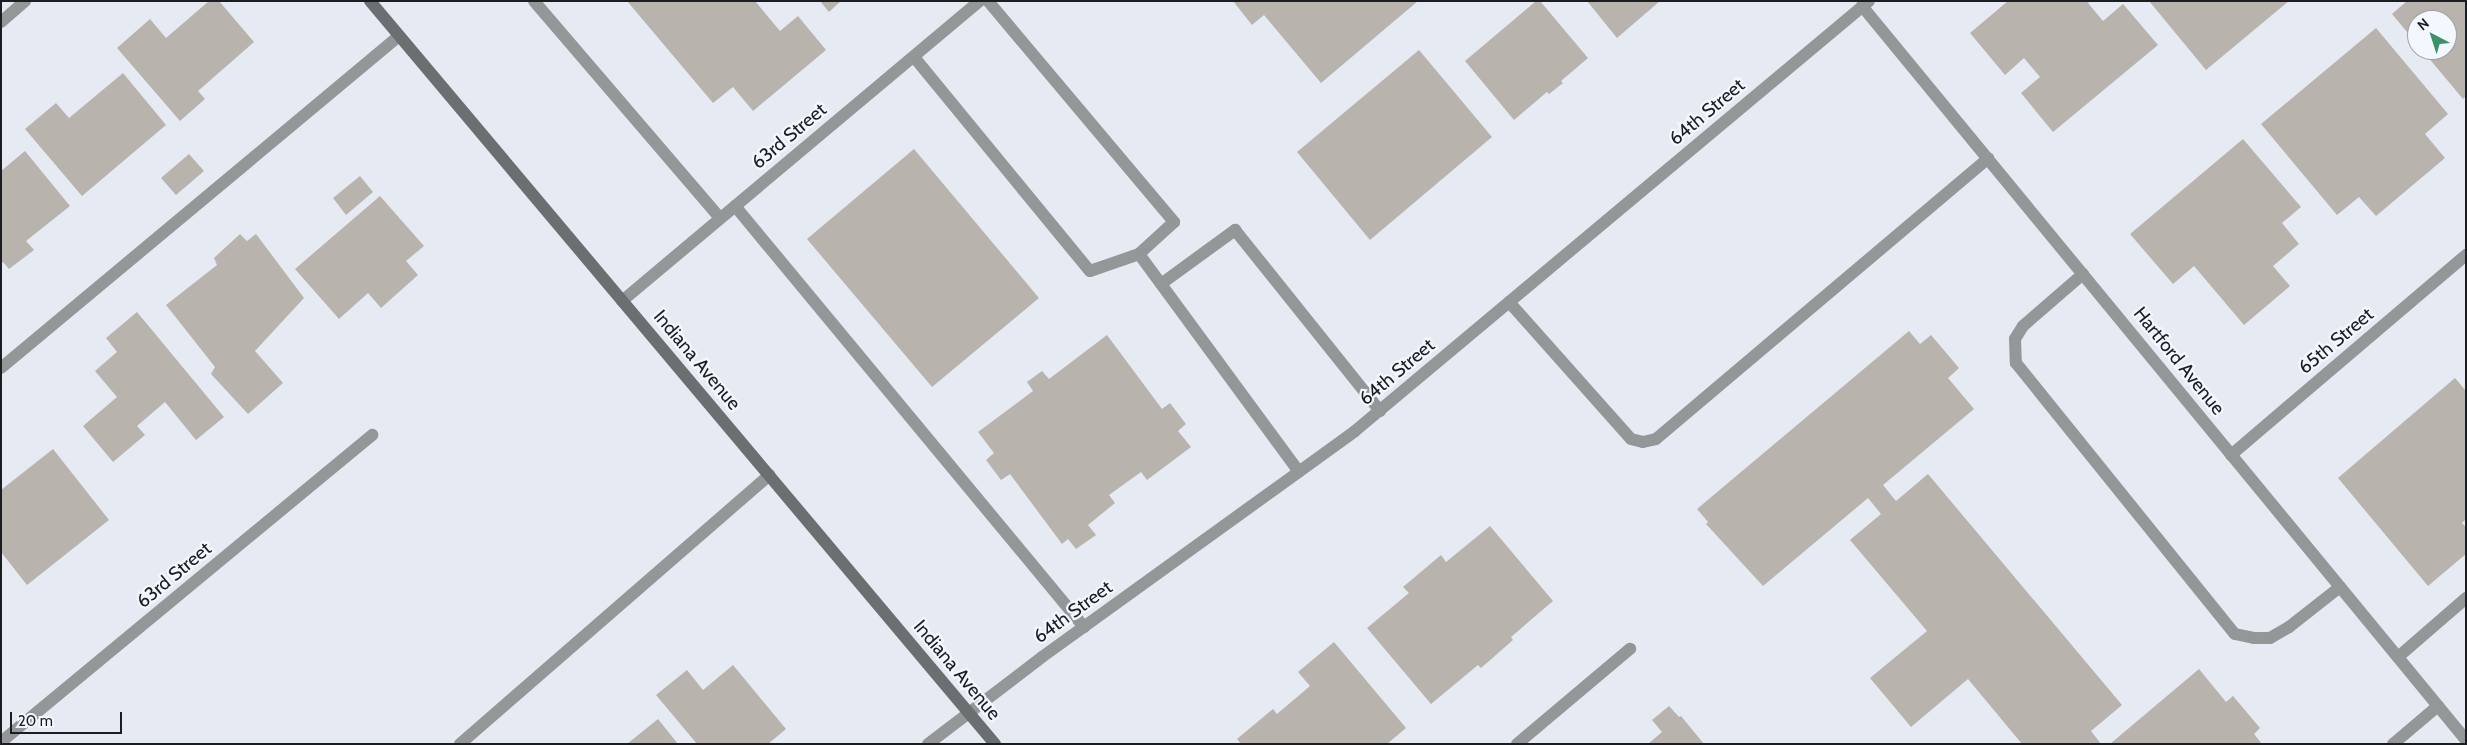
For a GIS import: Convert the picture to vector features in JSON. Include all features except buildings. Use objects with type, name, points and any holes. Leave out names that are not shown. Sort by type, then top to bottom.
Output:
[{"type":"main road","name":"Indiana Avenue","points":[[370,1],[995,744]]},
{"type":"street","points":[[1,22],[25,1]]},
{"type":"street","points":[[534,1],[720,218]]},
{"type":"street","name":"63rd Street","points":[[622,300],[980,1]]},
{"type":"street","points":[[914,57],[1090,271],[1138,254],[1174,222],[988,1]]},
{"type":"street","name":"Hartford Avenue","points":[[1865,4],[1988,158],[2466,740]]},
{"type":"street","name":"64th Street","points":[[928,744],[1084,627],[1299,472],[1380,411],[1865,4]]},
{"type":"street","points":[[1,368],[399,36]]},
{"type":"street","points":[[1510,302],[1631,439],[1643,442],[1656,439],[1988,158]]},
{"type":"street","points":[[735,206],[1084,627]]},
{"type":"street","points":[[1161,284],[1235,230],[1380,411]]},
{"type":"street","points":[[1138,254],[1299,472]]},
{"type":"street","name":"65th Street","points":[[2231,454],[2466,256]]},
{"type":"street","points":[[2083,274],[2023,326],[2015,339],[2016,363],[2235,634],[2254,638],[2270,638],[2289,627],[2340,587]]},
{"type":"street","name":"63rd Street","points":[[1,742],[372,436]]},
{"type":"street","points":[[460,744],[769,475]]},
{"type":"street","points":[[2398,657],[2466,598]]},
{"type":"street","points":[[1517,744],[1630,649]]},
{"type":"street","points":[[2393,744],[2438,706]]}]
